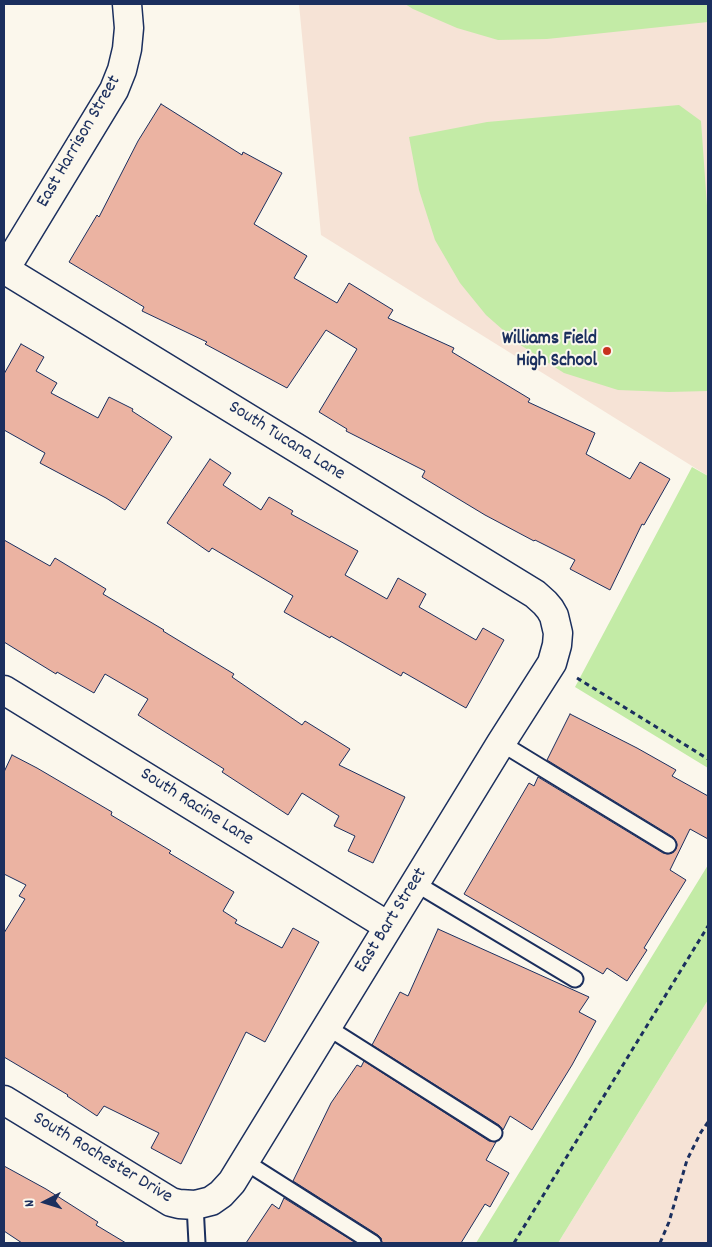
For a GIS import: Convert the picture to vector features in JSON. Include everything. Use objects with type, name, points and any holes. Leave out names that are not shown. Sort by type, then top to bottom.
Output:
[{"type":"street","name":"East Harrison Street","points":[[4,270],[116,86],[127,49],[129,28],[127,4]]},
{"type":"street","name":"South Tucana Lane","points":[[4,270],[535,594],[545,602],[557,624]]},
{"type":"street","name":"East Bart Street","points":[[199,1204],[218,1196],[226,1189],[552,663],[557,646],[557,624]]},
{"type":"street","name":"South Racine Lane","points":[[4,690],[388,926]]},
{"type":"street","name":"South Rochester Drive","points":[[4,1100],[163,1198],[179,1204],[199,1204]]},
{"type":"lane","points":[[502,742],[668,845]]},
{"type":"lane","points":[[415,883],[575,979]]},
{"type":"lane","points":[[327,1026],[494,1133]]},
{"type":"lane","points":[[244,1161],[373,1243]]},
{"type":"lane","points":[[196,1243],[199,1204]]},
{"type":"path","points":[[552,663],[708,759]]},
{"type":"path","points":[[514,1243],[708,926]]},
{"type":"path","points":[[660,1243],[669,1222],[687,1160],[708,1122]]},
{"type":"shaded area","name":"Williams Field High School","points":[[299,4],[708,4],[708,476],[321,235]]},
{"type":"shaded area","points":[[708,1000],[708,1243],[558,1243]]},
{"type":"green space","points":[[405,4],[708,4],[708,22],[547,39],[498,40],[457,28]]},
{"type":"green space","points":[[679,105],[701,121],[708,220],[708,391],[618,390],[564,373],[519,344],[486,315],[460,283],[435,240],[419,190],[409,137],[487,122]]},
{"type":"green space","points":[[692,467],[708,476],[708,768],[575,687]]},
{"type":"green space","points":[[708,865],[708,1000],[558,1243],[476,1243]]},
{"type":"building","points":[[161,104],[242,155],[243,152],[282,173],[254,224],[307,256],[294,278],[337,303],[349,283],[393,310],[388,318],[454,348],[452,352],[530,399],[528,402],[595,433],[586,454],[630,479],[640,462],[670,479],[644,525],[642,524],[610,590],[570,569],[575,560],[485,515],[422,477],[425,471],[346,431],[347,429],[319,412],[357,349],[326,330],[287,388],[205,344],[207,342],[142,311],[144,307],[69,262],[97,215],[99,217],[138,141]]},
{"type":"building","points":[[21,344],[44,357],[36,371],[57,383],[51,393],[98,418],[109,397],[133,409],[132,411],[172,437],[125,510],[40,463],[45,453],[4,430],[4,374]]},
{"type":"building","points":[[210,459],[231,473],[223,485],[261,510],[269,497],[293,511],[291,514],[358,551],[345,575],[387,599],[398,578],[426,594],[419,607],[476,640],[483,628],[504,640],[466,708],[403,672],[401,676],[284,612],[293,596],[212,548],[209,552],[167,523]]},
{"type":"building","points":[[4,540],[50,566],[55,558],[106,589],[103,594],[234,674],[232,677],[302,725],[305,721],[350,749],[339,765],[405,797],[373,863],[348,851],[355,836],[334,826],[339,816],[302,793],[288,815],[222,772],[224,769],[138,715],[148,699],[105,674],[94,693],[57,672],[56,674],[4,642]]},
{"type":"building","points":[[570,714],[676,770],[672,776],[708,796],[708,839],[690,829],[670,870],[686,880],[644,948],[647,950],[627,981],[607,968],[603,974],[464,894],[529,783],[534,786],[538,777],[663,853],[672,853],[676,849],[676,841],[673,837],[547,760]]},
{"type":"building","points":[[12,755],[112,812],[111,815],[234,892],[223,911],[237,920],[235,923],[282,948],[293,928],[319,942],[265,1042],[246,1032],[181,1164],[151,1148],[159,1133],[104,1106],[97,1116],[68,1095],[4,1057],[4,933],[25,899],[19,896],[26,885],[4,874],[4,772]]},
{"type":"building","points":[[438,929],[589,997],[579,1012],[596,1021],[572,1065],[532,1130],[510,1116],[503,1130],[499,1125],[372,1045],[400,992],[408,996]]},
{"type":"building","points":[[364,1061],[489,1141],[496,1142],[486,1160],[509,1173],[490,1207],[485,1204],[461,1243],[382,1243],[378,1235],[293,1181],[331,1103],[357,1065],[361,1067]]},
{"type":"building","points":[[4,1166],[46,1189],[98,1222],[96,1225],[126,1243],[22,1243],[4,1231]]},
{"type":"building","points":[[284,1198],[356,1243],[246,1243],[272,1204],[279,1209]]},
{"type":"place","name":"Williams Field High School","points":[[607,351]]}]
